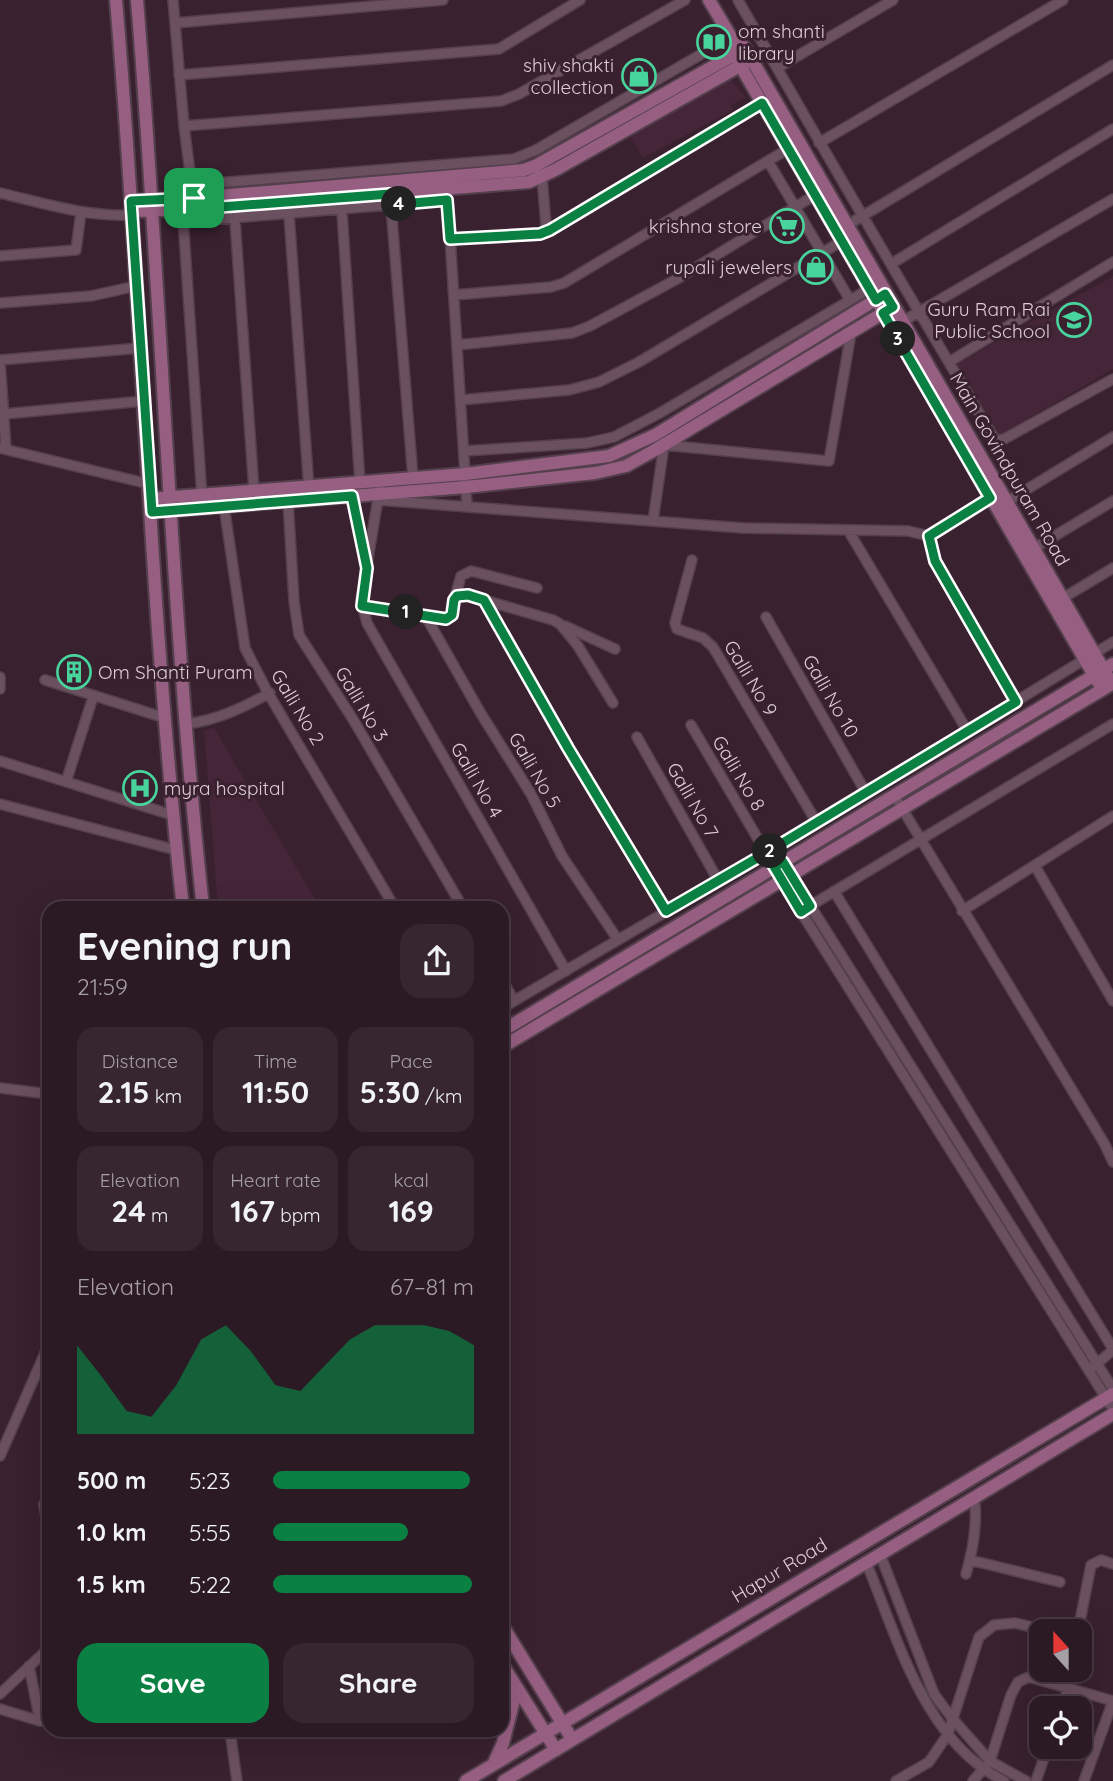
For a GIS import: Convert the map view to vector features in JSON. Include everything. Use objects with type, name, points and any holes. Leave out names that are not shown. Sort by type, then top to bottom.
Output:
[{"type":"street","points":[[116,0],[172,815],[182,901]]},
{"type":"street","points":[[137,0],[169,504],[202,901]]},
{"type":"street","points":[[173,0],[192,185],[187,207],[203,501]]},
{"type":"street","points":[[175,23],[443,0]]},
{"type":"street","points":[[179,75],[499,48],[580,0]]},
{"type":"street","points":[[184,126],[501,101],[519,94],[685,0]]},
{"type":"street","name":"Main Govindpuram Road","points":[[709,0],[846,226],[877,295]]},
{"type":"street","points":[[738,0],[819,143],[997,440],[1004,439],[1113,379]]},
{"type":"street","points":[[777,68],[893,0]]},
{"type":"street","points":[[819,143],[1063,0]]},
{"type":"street","points":[[192,185],[514,159],[536,150],[731,37]]},
{"type":"street","points":[[187,207],[524,170],[743,57]]},
{"type":"street","points":[[0,193],[101,215],[151,206],[235,212],[447,195],[529,182],[542,177],[743,57]]},
{"type":"street","name":"Main Govindpuram Road","points":[[743,57],[762,103],[788,149],[1063,598],[1089,656]]},
{"type":"street","points":[[846,226],[1113,65]]},
{"type":"street","points":[[450,239],[546,233],[762,103]]},
{"type":"street","points":[[891,264],[1113,130]]},
{"type":"street","points":[[454,295],[551,287],[564,283],[788,149]]},
{"type":"street","points":[[768,161],[850,300]]},
{"type":"street","points":[[542,177],[546,225]]},
{"type":"street","points":[[447,195],[467,506]]},
{"type":"street","points":[[457,345],[572,333],[590,326],[677,279],[815,195]]},
{"type":"street","points":[[391,199],[413,478]]},
{"type":"street","points":[[897,325],[1113,199]]},
{"type":"street","points":[[341,203],[360,482]]},
{"type":"street","points":[[289,207],[309,493]]},
{"type":"street","points":[[0,256],[76,250],[81,212]]},
{"type":"street","points":[[235,212],[254,491]]},
{"type":"street","points":[[460,400],[569,390],[599,382],[639,362],[842,241]]},
{"type":"street","points":[[949,362],[1113,262]]},
{"type":"street","points":[[0,303],[91,296],[136,286]]},
{"type":"street","points":[[151,505],[203,501],[254,491],[352,496],[465,481],[589,460],[625,450],[655,435],[877,295]]},
{"type":"street","points":[[464,452],[587,443],[614,437],[660,413],[850,300],[877,295]]},
{"type":"street","points":[[379,492],[413,478],[465,481],[606,472],[626,466],[888,310]]},
{"type":"street","name":"Main Govindpuram Road","points":[[509,1043],[1109,686],[1104,670],[1089,656],[990,498],[897,325]]},
{"type":"street","points":[[664,445],[829,461],[851,332]]},
{"type":"street","points":[[140,348],[0,361],[4,414],[3,448],[149,484]]},
{"type":"street","points":[[4,414],[144,401]]},
{"type":"street","points":[[1006,502],[1113,437]]},
{"type":"street","points":[[653,521],[664,445]]},
{"type":"street","points":[[203,501],[225,506],[288,501],[309,493],[360,482],[379,492],[467,506],[743,528],[908,531],[929,536],[990,498]]},
{"type":"street","points":[[379,492],[362,606],[443,619],[450,617],[454,611],[461,576],[471,570],[537,588]]},
{"type":"street","points":[[352,496],[367,568]]},
{"type":"street","name":"Galli No 3","points":[[288,501],[294,601],[299,635],[354,721],[459,901]]},
{"type":"street","points":[[1033,549],[1113,501]]},
{"type":"street","name":"Galli No 2","points":[[225,506],[244,648],[390,901]]},
{"type":"street","points":[[848,530],[968,732]]},
{"type":"street","points":[[929,536],[935,561],[1016,702]]},
{"type":"street","name":"Galli No 9","points":[[692,561],[675,623],[677,628],[703,638],[713,646],[817,823]]},
{"type":"street","points":[[1063,598],[1113,568]]},
{"type":"street","points":[[455,597],[463,594],[553,620],[615,649]]},
{"type":"street","points":[[484,600],[568,748],[666,911]]},
{"type":"street","name":"Galli No 4","points":[[362,606],[367,623],[566,971]]},
{"type":"street","name":"Galli No 5","points":[[425,615],[480,712],[531,794],[562,856],[618,940]]},
{"type":"street","name":"Galli No 10","points":[[766,617],[866,793]]},
{"type":"street","points":[[560,624],[578,646],[613,703]]},
{"type":"street","points":[[509,1004],[817,823],[1113,642]]},
{"type":"street","points":[[509,1027],[1104,670]]},
{"type":"street","points":[[0,677],[0,689]]},
{"type":"street","points":[[45,680],[165,718]]},
{"type":"street","points":[[186,724],[227,716],[270,693]]},
{"type":"street","points":[[66,782],[93,696]]},
{"type":"street","points":[[805,909],[1113,724]]},
{"type":"street","name":"Galli No 8","points":[[691,725],[766,853],[779,864],[805,909]]},
{"type":"street","name":"Galli No 7","points":[[637,737],[718,880]]},
{"type":"street","points":[[0,761],[172,815]]},
{"type":"street","points":[[894,794],[1113,1162]]},
{"type":"street","points":[[0,804],[176,850]]},
{"type":"street","points":[[962,911],[1112,819]]},
{"type":"street","points":[[1035,866],[1113,1000]]},
{"type":"street","points":[[834,891],[1113,1350],[1089,1371]]},
{"type":"street","points":[[805,909],[1097,1364],[1111,1397]]},
{"type":"street","points":[[805,909],[1089,1371],[1111,1397]]},
{"type":"street","points":[[509,992],[514,1001]]},
{"type":"street","points":[[0,1088],[42,1093]]},
{"type":"street","points":[[1104,1143],[1113,1137]]},
{"type":"street","points":[[0,1455],[42,1360]]},
{"type":"street","name":"Hapur Road","points":[[466,1781],[544,1732],[1111,1397]]},
{"type":"street","name":"Hapur Road","points":[[504,1781],[1113,1414]]},
{"type":"street","points":[[966,1574],[976,1513],[975,1505],[969,1500]]},
{"type":"street","points":[[880,1554],[934,1694],[990,1761],[1026,1781]]},
{"type":"street","points":[[970,1560],[1060,1582]]},
{"type":"street","points":[[1080,1619],[1091,1565],[1101,1560],[1113,1564]]},
{"type":"street","points":[[866,1562],[921,1697],[948,1734],[982,1770],[1004,1781]]},
{"type":"street","points":[[893,1627],[906,1622]]},
{"type":"street","points":[[896,1781],[929,1762],[948,1734],[979,1637],[994,1625],[1015,1623],[1029,1626]]},
{"type":"street","points":[[509,1637],[572,1739]]},
{"type":"street","points":[[0,1694],[42,1654]]},
{"type":"street","points":[[29,1666],[42,1714]]},
{"type":"street","points":[[509,1675],[556,1749]]},
{"type":"street","points":[[973,1781],[990,1761],[1011,1695],[1018,1682],[1029,1677],[1113,1701],[1084,1781]]},
{"type":"street","points":[[1065,1696],[1068,1687]]},
{"type":"street","points":[[509,1708],[517,1688]]},
{"type":"street","points":[[0,1709],[42,1720]]},
{"type":"street","points":[[231,1737],[237,1781]]},
{"type":"street","points":[[494,1763],[501,1737]]},
{"type":"street","points":[[1036,1781],[1044,1759]]},
{"type":"shaded area","points":[[730,78],[746,98],[731,105],[733,110],[643,158],[630,137]]},
{"type":"shaded area","name":"Guru Ram Rai Public School","points":[[1113,276],[1113,369],[999,435],[956,364]]},
{"type":"shaded area","points":[[214,728],[316,901],[217,901],[204,730]]},
{"type":"place","name":"om shanti library","points":[[714,42]]},
{"type":"place","name":"shiv shakti collection","points":[[639,76]]},
{"type":"place","name":"krishna store","points":[[787,226]]},
{"type":"place","name":"rupali jewelers","points":[[816,267]]},
{"type":"place","name":"Guru Ram Rai Public School","points":[[1074,320]]},
{"type":"place","name":"Om Shanti Puram","points":[[74,672]]},
{"type":"place","name":"myra hospital","points":[[140,788]]},
{"type":"route","points":[[194,198],[131,201],[152,512],[352,496],[367,568],[362,606],[446,619],[454,611],[455,597],[463,594],[484,600],[568,748],[666,911],[766,853],[801,912],[810,906],[783,862],[775,866],[766,853],[1016,702],[935,561],[929,536],[990,498],[883,313],[893,307],[885,294],[876,300],[762,103],[546,233],[450,239],[447,200],[391,205],[390,194],[195,209],[194,198]]}]
